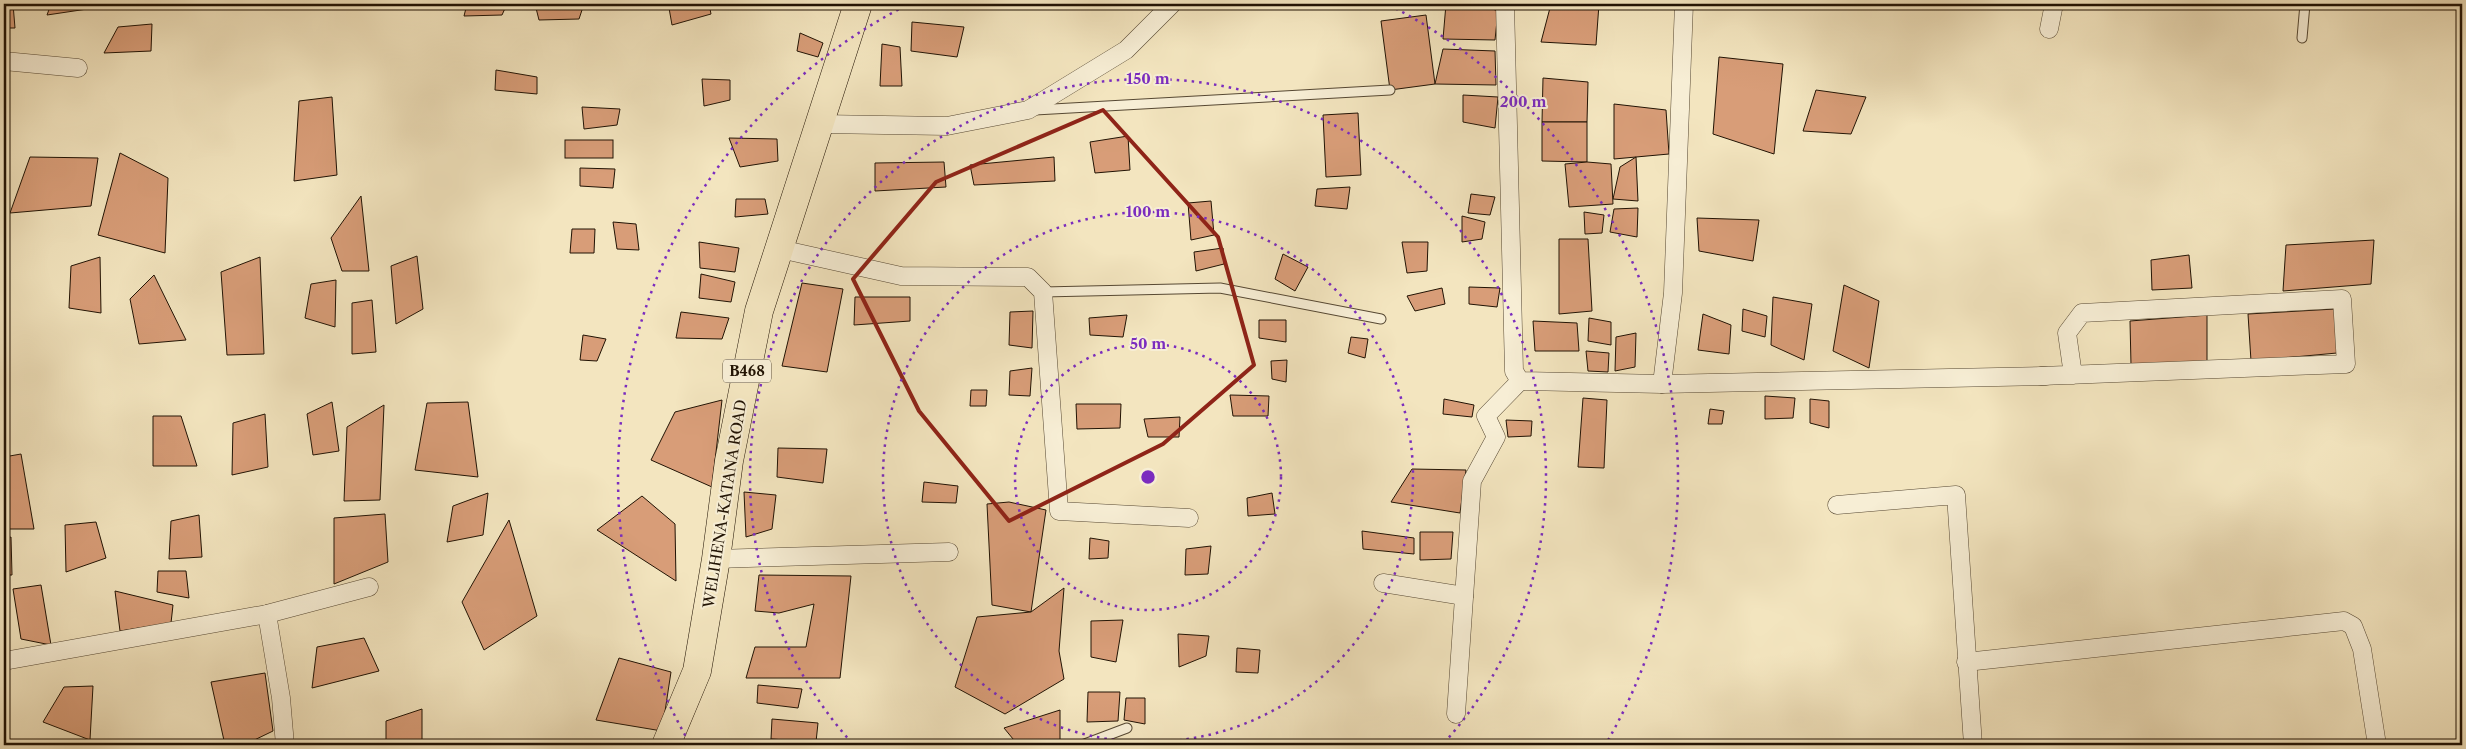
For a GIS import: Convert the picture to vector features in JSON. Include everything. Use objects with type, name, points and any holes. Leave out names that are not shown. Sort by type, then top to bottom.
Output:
[{"type":"main road","name":"WELIHENA-KATANA ROAD","points":[[666,745],[697,671],[716,559],[729,461],[759,311],[858,4]]},
{"type":"street","points":[[820,124],[947,126],[1028,110],[1126,50],[1172,4]]},
{"type":"street","points":[[1505,4],[1514,370],[1520,381]]},
{"type":"street","points":[[1662,384],[1673,293],[1684,4]]},
{"type":"street","points":[[2049,29],[2054,4]]},
{"type":"street","points":[[4,61],[78,68]]},
{"type":"street","points":[[780,249],[902,276],[1028,276],[1043,292],[1059,511],[1189,518]]},
{"type":"street","points":[[1456,714],[1472,481],[1496,437],[1486,416],[1520,381],[1662,384],[2044,376],[2073,375],[2346,364],[2342,299],[2082,313],[2067,333],[2073,375]]},
{"type":"street","points":[[1837,505],[1956,496],[1973,745]]},
{"type":"street","points":[[716,559],[949,552]]},
{"type":"street","points":[[1383,583],[1464,596]]},
{"type":"street","points":[[4,661],[267,614],[369,587]]},
{"type":"street","points":[[267,614],[285,745]]},
{"type":"street","points":[[1966,662],[2344,621],[2352,626],[2362,649],[2377,745]]},
{"type":"lane","points":[[2302,38],[2305,4]]},
{"type":"lane","points":[[1028,110],[1390,90]]},
{"type":"lane","points":[[1043,292],[1220,288],[1381,319]]},
{"type":"lane","points":[[1082,745],[1127,728]]},
{"type":"highlighted area","points":[[1103,110],[1218,237],[1254,365],[1163,444],[1009,521],[919,411],[853,279],[936,182]]},
{"type":"building","points":[[4,4],[13,4],[15,28],[4,28]]},
{"type":"building","points":[[51,4],[94,4],[94,8],[47,15]]},
{"type":"building","points":[[467,4],[507,4],[502,15],[464,16]]},
{"type":"building","points":[[535,4],[584,4],[579,19],[539,20]]},
{"type":"building","points":[[709,4],[711,14],[672,25],[669,8]]},
{"type":"building","points":[[1446,4],[1479,4],[1498,11],[1495,40],[1443,39]]},
{"type":"building","points":[[1551,4],[1599,4],[1596,45],[1541,42]]},
{"type":"building","points":[[1426,15],[1435,84],[1390,90],[1381,21]]},
{"type":"building","points":[[912,22],[964,27],[957,57],[911,51]]},
{"type":"building","points":[[152,24],[151,51],[104,53],[118,27]]},
{"type":"building","points":[[800,33],[823,43],[818,57],[797,51]]},
{"type":"building","points":[[882,44],[900,47],[902,86],[880,86]]},
{"type":"building","points":[[1443,49],[1495,51],[1496,85],[1435,84]]},
{"type":"building","points":[[1719,57],[1783,64],[1774,154],[1713,134]]},
{"type":"building","points":[[496,70],[537,77],[537,94],[495,90]]},
{"type":"building","points":[[1543,78],[1588,82],[1587,122],[1542,122]]},
{"type":"building","points":[[702,79],[730,80],[730,100],[704,106]]},
{"type":"building","points":[[1816,90],[1866,97],[1851,134],[1803,131]]},
{"type":"building","points":[[1463,95],[1498,97],[1495,128],[1463,122]]},
{"type":"building","points":[[332,97],[337,175],[294,181],[299,101]]},
{"type":"building","points":[[1614,104],[1666,110],[1669,154],[1614,159]]},
{"type":"building","points":[[582,107],[620,109],[617,125],[584,129]]},
{"type":"building","points":[[1358,113],[1361,175],[1326,177],[1323,115]]},
{"type":"building","points":[[1542,122],[1587,122],[1587,162],[1542,161]]},
{"type":"building","points":[[1128,136],[1130,170],[1095,173],[1090,142]]},
{"type":"building","points":[[729,138],[777,139],[778,161],[740,167]]},
{"type":"building","points":[[565,140],[613,140],[613,158],[565,158]]},
{"type":"building","points":[[120,153],[168,178],[165,253],[98,235]]},
{"type":"building","points":[[30,157],[98,158],[91,206],[10,213]]},
{"type":"building","points":[[1054,157],[1055,181],[974,185],[970,165]]},
{"type":"building","points":[[1636,157],[1638,201],[1613,199],[1620,167]]},
{"type":"building","points":[[944,162],[946,187],[875,191],[875,163]]},
{"type":"building","points":[[1587,162],[1611,164],[1613,204],[1569,207],[1565,164]]},
{"type":"building","points":[[580,168],[615,169],[613,188],[580,186]]},
{"type":"building","points":[[1350,187],[1347,209],[1315,206],[1317,189]]},
{"type":"building","points":[[1471,194],[1495,197],[1490,215],[1468,213]]},
{"type":"building","points":[[361,196],[369,271],[342,271],[331,238]]},
{"type":"building","points":[[736,199],[765,199],[768,214],[735,217]]},
{"type":"building","points":[[1211,201],[1214,235],[1191,240],[1188,203]]},
{"type":"building","points":[[1638,208],[1637,237],[1610,232],[1614,209]]},
{"type":"building","points":[[1584,212],[1604,215],[1602,233],[1585,234]]},
{"type":"building","points":[[1462,216],[1485,222],[1482,239],[1462,242]]},
{"type":"building","points":[[1697,218],[1759,220],[1753,261],[1699,251]]},
{"type":"building","points":[[613,222],[636,224],[639,250],[617,249]]},
{"type":"building","points":[[572,229],[595,229],[594,253],[570,253]]},
{"type":"building","points":[[1559,239],[1588,239],[1592,311],[1559,314]]},
{"type":"building","points":[[2374,240],[2371,284],[2283,291],[2286,245]]},
{"type":"building","points":[[699,242],[739,248],[735,272],[700,268]]},
{"type":"building","points":[[1402,242],[1428,242],[1427,271],[1407,273]]},
{"type":"building","points":[[1223,248],[1224,264],[1196,271],[1194,252]]},
{"type":"building","points":[[1283,254],[1308,267],[1295,291],[1275,279]]},
{"type":"building","points":[[2189,255],[2192,288],[2152,290],[2151,260]]},
{"type":"building","points":[[417,256],[423,309],[396,324],[391,266]]},
{"type":"building","points":[[100,257],[101,313],[69,308],[71,266]]},
{"type":"building","points":[[260,257],[264,354],[227,355],[221,272]]},
{"type":"building","points":[[701,274],[735,282],[731,302],[699,298]]},
{"type":"building","points":[[154,275],[186,340],[139,344],[130,299]]},
{"type":"building","points":[[336,280],[335,327],[305,318],[311,284]]},
{"type":"building","points":[[802,283],[843,289],[827,372],[782,366]]},
{"type":"building","points":[[1844,285],[1879,301],[1869,368],[1833,351]]},
{"type":"building","points":[[1469,287],[1500,288],[1497,307],[1469,304]]},
{"type":"building","points":[[1442,288],[1445,304],[1415,311],[1407,296]]},
{"type":"building","points":[[855,297],[910,297],[910,321],[854,325]]},
{"type":"building","points":[[1773,297],[1812,304],[1804,360],[1771,345]]},
{"type":"building","points":[[372,300],[376,352],[352,354],[352,303]]},
{"type":"building","points":[[1743,309],[1767,316],[1765,337],[1742,331]]},
{"type":"building","points":[[2335,309],[2337,353],[2251,361],[2248,314]]},
{"type":"building","points":[[1033,311],[1032,348],[1009,345],[1010,312]]},
{"type":"building","points":[[681,312],[729,318],[722,339],[676,338]]},
{"type":"building","points":[[1703,314],[1731,325],[1729,354],[1698,350]]},
{"type":"building","points":[[1127,315],[1123,337],[1090,335],[1089,318]]},
{"type":"building","points":[[2207,315],[2207,361],[2131,365],[2130,321]]},
{"type":"building","points":[[1589,318],[1611,322],[1611,345],[1588,341]]},
{"type":"building","points":[[1259,320],[1286,320],[1286,342],[1259,338]]},
{"type":"building","points":[[1533,321],[1577,323],[1579,351],[1535,351]]},
{"type":"building","points":[[1636,333],[1635,367],[1615,371],[1616,337]]},
{"type":"building","points":[[583,335],[606,339],[597,361],[580,360]]},
{"type":"building","points":[[1351,337],[1368,339],[1365,358],[1348,353]]},
{"type":"building","points":[[1586,351],[1609,353],[1608,372],[1588,371]]},
{"type":"building","points":[[1287,360],[1286,382],[1272,379],[1271,361]]},
{"type":"building","points":[[1032,368],[1030,396],[1009,395],[1010,371]]},
{"type":"building","points":[[971,390],[987,390],[986,406],[970,406]]},
{"type":"building","points":[[1230,395],[1269,396],[1268,416],[1233,416]]},
{"type":"building","points":[[1765,396],[1795,398],[1793,418],[1765,419]]},
{"type":"building","points":[[1583,398],[1607,400],[1604,468],[1578,467]]},
{"type":"building","points":[[1444,399],[1474,405],[1472,417],[1443,414]]},
{"type":"building","points":[[1810,399],[1829,401],[1829,428],[1810,423]]},
{"type":"building","points":[[722,400],[712,487],[651,460],[675,412]]},
{"type":"building","points":[[332,402],[339,451],[313,455],[307,414]]},
{"type":"building","points":[[468,402],[478,477],[415,470],[427,403]]},
{"type":"building","points":[[1076,404],[1121,404],[1120,428],[1077,429]]},
{"type":"building","points":[[384,405],[380,500],[344,501],[347,427]]},
{"type":"building","points":[[1710,409],[1724,411],[1722,424],[1708,424]]},
{"type":"building","points":[[265,414],[268,467],[232,475],[233,423]]},
{"type":"building","points":[[153,416],[181,416],[197,466],[153,466]]},
{"type":"building","points":[[1180,417],[1179,437],[1148,437],[1144,419]]},
{"type":"building","points":[[1506,420],[1532,421],[1531,436],[1508,437]]},
{"type":"building","points":[[778,448],[827,449],[823,483],[777,477]]},
{"type":"building","points":[[21,454],[34,529],[4,529],[4,457]]},
{"type":"building","points":[[1412,469],[1466,470],[1460,513],[1391,502]]},
{"type":"building","points":[[924,482],[958,486],[956,503],[922,502]]},
{"type":"building","points":[[744,492],[776,495],[772,529],[746,537]]},
{"type":"building","points":[[488,493],[483,535],[447,542],[453,506]]},
{"type":"building","points":[[1272,493],[1275,514],[1248,516],[1247,498]]},
{"type":"building","points":[[642,496],[675,524],[676,581],[597,530]]},
{"type":"building","points":[[1009,502],[1046,510],[1031,612],[992,605],[987,504]]},
{"type":"building","points":[[385,514],[388,562],[334,584],[334,518]]},
{"type":"building","points":[[199,515],[202,557],[169,559],[171,521]]},
{"type":"building","points":[[509,520],[537,616],[484,650],[462,602]]},
{"type":"building","points":[[96,522],[106,558],[66,572],[65,525]]},
{"type":"building","points":[[1362,531],[1414,538],[1414,554],[1363,549]]},
{"type":"building","points":[[1420,532],[1453,532],[1451,559],[1420,560]]},
{"type":"building","points":[[11,537],[12,575],[4,575],[4,539]]},
{"type":"building","points":[[1090,538],[1109,541],[1108,558],[1089,559]]},
{"type":"building","points":[[1211,546],[1208,574],[1185,575],[1186,549]]},
{"type":"building","points":[[158,571],[186,571],[189,598],[157,592]]},
{"type":"building","points":[[759,575],[851,576],[840,678],[746,678],[755,647],[806,647],[814,604],[779,613],[755,611]]},
{"type":"building","points":[[41,585],[51,645],[21,639],[13,589]]},
{"type":"building","points":[[1064,588],[1059,651],[1064,679],[1005,714],[955,687],[977,617],[1031,612]]},
{"type":"building","points":[[115,591],[173,605],[171,623],[120,631]]},
{"type":"building","points":[[1123,620],[1116,662],[1091,657],[1091,621]]},
{"type":"building","points":[[1178,634],[1209,636],[1206,656],[1179,667]]},
{"type":"building","points":[[364,638],[379,671],[312,688],[317,647]]},
{"type":"building","points":[[1237,648],[1260,650],[1258,673],[1236,672]]},
{"type":"building","points":[[619,658],[671,672],[662,731],[596,720]]},
{"type":"building","points":[[265,673],[273,731],[244,745],[225,745],[211,682]]},
{"type":"building","points":[[758,685],[802,689],[798,708],[757,703]]},
{"type":"building","points":[[93,686],[90,740],[43,722],[64,687]]},
{"type":"building","points":[[1088,692],[1120,692],[1118,721],[1087,722]]},
{"type":"building","points":[[1126,698],[1145,698],[1145,724],[1124,720]]},
{"type":"building","points":[[422,709],[422,742],[410,745],[386,745],[386,721]]},
{"type":"building","points":[[1060,710],[1060,744],[1058,745],[1018,745],[1004,728]]},
{"type":"building","points":[[772,719],[818,723],[816,742],[771,739]]}]
